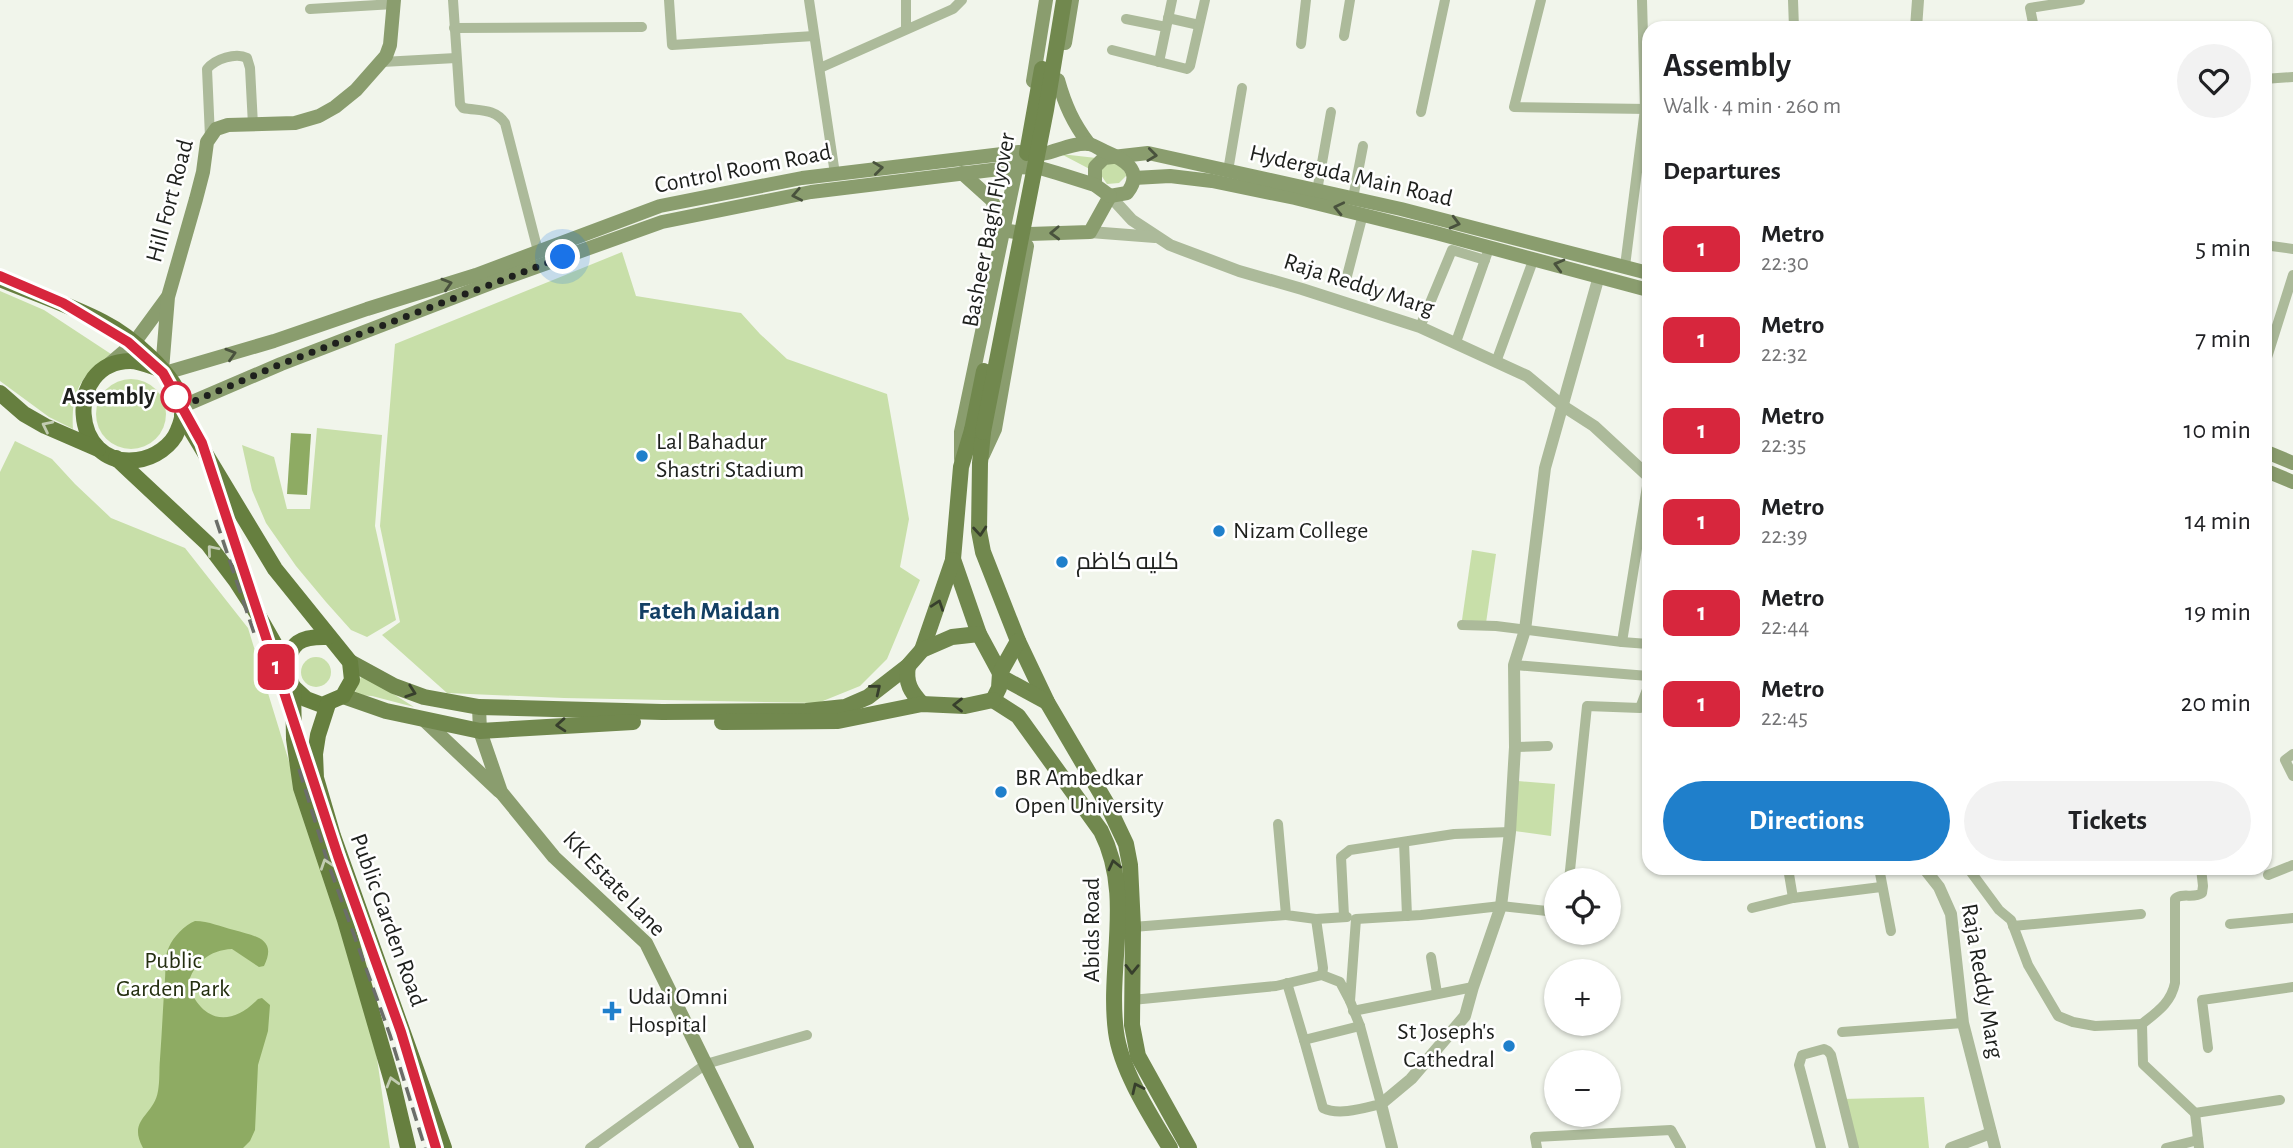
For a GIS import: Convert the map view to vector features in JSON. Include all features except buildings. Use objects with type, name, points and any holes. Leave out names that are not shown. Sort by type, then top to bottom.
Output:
[{"type":"highway","points":[[0,279],[104,322],[134,343],[177,389],[182,411],[275,569],[350,662],[352,680],[343,696],[328,704],[322,705],[306,699],[293,687]]},
{"type":"highway","points":[[101,450],[88,436],[83,419],[83,402],[89,386],[100,373],[115,364],[130,361],[162,371]]},
{"type":"highway","points":[[0,393],[24,414],[45,426],[116,458],[208,544],[236,581],[268,634],[293,687],[294,739],[301,788],[345,920],[393,1085],[408,1148]]},
{"type":"highway","points":[[116,458],[136,461],[153,456],[167,446],[177,432],[182,411]]},
{"type":"highway","points":[[268,634],[287,638],[297,635],[307,618],[305,607]]},
{"type":"highway","points":[[286,670],[288,654],[297,642],[309,636],[328,637]]},
{"type":"highway","name":"Public Garden Road","points":[[328,704],[314,754],[316,778],[333,836],[444,1148]]},
{"type":"main road","points":[[961,467],[961,432],[1018,160],[1046,0]]},
{"type":"main road","name":"Basheer Bagh Flyover","points":[[1055,0],[977,431],[980,463],[979,531],[983,552],[1017,641],[1047,702],[1107,804],[1126,844],[1130,865],[1133,927],[1132,1025],[1138,1056],[1189,1148]]},
{"type":"main road","name":"Basheer Bagh Flyover","points":[[953,559],[961,467],[977,431],[1044,121],[1064,0]]},
{"type":"main road","points":[[980,463],[995,429],[1073,0]]},
{"type":"main road","name":"Hill Fort Road","points":[[162,371],[167,297],[203,172],[206,142],[216,129],[228,125],[295,122],[319,116],[335,107],[356,90],[382,62],[390,45],[394,2]]},
{"type":"main road","points":[[1018,160],[1042,161],[1089,144],[1066,107],[1058,80]]},
{"type":"main road","name":"Hyderguda Main Road","points":[[1089,144],[1115,156],[1148,153],[1353,198],[1642,271]]},
{"type":"main road","points":[[1002,230],[1029,234],[1090,232],[1110,196],[1127,193],[1134,178],[1129,165],[1115,156],[1104,158],[1095,167],[1095,185]]},
{"type":"main road","name":"Control Room Road","points":[[182,411],[258,373],[507,277],[662,222],[811,192],[962,173],[1018,160]]},
{"type":"main road","name":"Control Room Road","points":[[162,371],[274,341],[476,275],[644,211],[701,196],[835,173],[1018,160]]},
{"type":"main road","name":"Raja Reddy Marg","points":[[1042,161],[1095,185],[1110,196]]},
{"type":"main road","points":[[962,173],[996,205],[1002,230]]},
{"type":"main road","name":"Hyderguda Main Road","points":[[1134,178],[1170,176],[1212,181],[1363,214],[1488,253],[1534,258],[1642,288]]},
{"type":"main road","points":[[644,211],[649,226]]},
{"type":"main road","points":[[100,373],[134,343],[167,297]]},
{"type":"main road","points":[[2272,454],[2293,463]]},
{"type":"main road","points":[[2272,473],[2293,482]]},
{"type":"main road","points":[[953,559],[979,634],[1001,675],[1047,702]]},
{"type":"main road","points":[[350,662],[394,686],[424,697],[480,707],[662,712],[806,711],[845,707],[868,697],[908,666],[922,650],[953,559]]},
{"type":"main road","points":[[922,650],[953,637],[979,634]]},
{"type":"main road","points":[[343,696],[386,711],[480,731],[611,722],[838,721],[922,704],[965,706],[993,700],[1017,641]]},
{"type":"main road","points":[[908,666],[911,693],[922,704]]},
{"type":"main road","name":"Abids Road","points":[[993,700],[1018,716],[1101,831],[1111,851],[1118,896],[1114,1014],[1116,1035],[1135,1085],[1170,1148]]},
{"type":"main road","name":"KK Estate Lane","points":[[480,707],[480,731],[500,792],[554,857],[646,943],[747,1148]]},
{"type":"main road","points":[[424,720],[500,792]]},
{"type":"street","points":[[453,0],[460,104],[463,108],[491,112],[500,116],[505,123],[538,251]]},
{"type":"street","points":[[669,0],[673,45],[814,36]]},
{"type":"street","points":[[809,0],[835,173]]},
{"type":"street","points":[[906,0],[906,29]]},
{"type":"street","points":[[820,68],[953,9],[962,0]]},
{"type":"street","points":[[1159,62],[1172,0]]},
{"type":"street","points":[[1112,50],[1187,69],[1190,66],[1205,0]]},
{"type":"street","points":[[1301,44],[1306,0]]},
{"type":"street","points":[[1343,36],[1350,0]]},
{"type":"street","points":[[1421,111],[1445,0]]},
{"type":"street","points":[[1541,0],[1514,107],[1642,109]]},
{"type":"street","points":[[1642,0],[1643,21]]},
{"type":"street","points":[[1793,0],[1794,21]]},
{"type":"street","points":[[1916,21],[1918,0]]},
{"type":"street","points":[[2032,21],[2029,8],[2080,0]]},
{"type":"street","points":[[310,9],[394,2]]},
{"type":"street","points":[[1126,19],[1199,25]]},
{"type":"street","points":[[454,28],[642,27]]},
{"type":"street","points":[[210,138],[207,69],[212,64],[234,55],[247,58],[250,68],[253,124]]},
{"type":"street","points":[[382,62],[456,58]]},
{"type":"street","points":[[2272,78],[2293,77]]},
{"type":"street","points":[[1228,171],[1242,88]]},
{"type":"street","points":[[1317,191],[1331,112]]},
{"type":"street","points":[[1625,267],[1642,145]]},
{"type":"street","points":[[1353,198],[1363,146]]},
{"type":"street","name":"Raja Reddy Marg","points":[[1110,196],[1132,220],[1170,245],[1239,271],[1420,327],[1527,376],[1563,406],[1594,426],[1642,471]]},
{"type":"street","points":[[1347,276],[1363,214]]},
{"type":"street","points":[[1090,232],[1155,237]]},
{"type":"street","points":[[2272,246],[2293,249]]},
{"type":"street","points":[[1420,327],[1451,250],[1488,253],[1455,342]]},
{"type":"street","points":[[1496,362],[1534,258]]},
{"type":"street","points":[[1287,984],[1323,1108],[1329,1111],[1381,1104],[1411,1079],[1465,1016],[1472,987],[1501,906],[1510,832],[1515,747],[1514,665],[1525,630],[1545,468],[1599,276]]},
{"type":"street","points":[[2272,343],[2292,282]]},
{"type":"street","points":[[1622,642],[1642,516]]},
{"type":"street","points":[[1462,625],[1642,644]]},
{"type":"street","points":[[1514,665],[1642,676]]},
{"type":"street","points":[[1570,868],[1587,706],[1640,708],[1642,703]]},
{"type":"street","points":[[1515,747],[1548,746]]},
{"type":"street","points":[[2293,754],[2285,760],[2293,776]]},
{"type":"street","points":[[1278,824],[1286,915]]},
{"type":"street","points":[[1344,916],[1341,857],[1350,850],[1454,834],[1510,832]]},
{"type":"street","points":[[1404,842],[1407,916]]},
{"type":"street","points":[[2272,873],[2293,865]]},
{"type":"street","points":[[1789,875],[1793,898]]},
{"type":"street","points":[[1880,875],[1891,931]]},
{"type":"street","name":"Raja Reddy Marg","points":[[1930,875],[1939,887],[1951,914],[1963,1023],[1995,1148]]},
{"type":"street","points":[[1973,875],[1999,910],[2011,920],[2028,965],[2059,1016],[2073,1023],[2095,1026],[2142,1024],[2173,995],[2175,899],[2202,893],[2202,875]]},
{"type":"street","points":[[1752,908],[1793,898],[1881,887]]},
{"type":"street","points":[[1133,927],[1286,915],[1317,919],[1344,916],[1356,919],[1501,906],[1544,911]]},
{"type":"street","points":[[2013,926],[2141,914]]},
{"type":"street","points":[[2230,924],[2293,918]]},
{"type":"street","points":[[1317,919],[1322,975]]},
{"type":"street","points":[[1351,1006],[1356,919]]},
{"type":"street","points":[[1431,957],[1437,993]]},
{"type":"street","points":[[1132,999],[1254,989],[1322,975],[1340,982],[1360,1026],[1392,1148]]},
{"type":"street","points":[[1351,1006],[1472,987]]},
{"type":"street","points":[[2208,1048],[2202,1000],[2293,987]]},
{"type":"street","points":[[1842,1032],[1963,1023]]},
{"type":"street","points":[[2142,1024],[2143,1064],[2195,1113],[2198,1144],[2166,1148]]},
{"type":"street","points":[[1304,1040],[1360,1026]]},
{"type":"street","points":[[590,1148],[706,1063],[807,1035]]},
{"type":"street","points":[[1821,1148],[1799,1065],[1802,1055],[1824,1049],[1832,1055],[1854,1148]]},
{"type":"street","points":[[2195,1113],[2280,1100]]},
{"type":"street","points":[[1536,1148],[1535,1137],[1671,1130],[1681,1148]]},
{"type":"street","points":[[1951,1148],[1991,1133]]},
{"type":"green space","points":[[1061,154],[1114,158],[1127,175],[1119,183],[1107,184],[1101,175]]},
{"type":"green space","name":"Lal Bahadur Shastri Stadium","points":[[622,252],[636,296],[741,313],[787,359],[887,394],[909,519],[900,567],[920,580],[887,659],[860,686],[818,703],[447,693],[382,635],[400,622],[380,526],[395,344]]},
{"type":"green space","points":[[0,291],[44,310],[111,354],[87,374],[78,388],[73,411],[73,429],[49,417],[0,381]]},
{"type":"green space","points":[[138,379],[151,385],[160,394],[164,400],[164,428],[156,439],[145,447],[124,449],[106,439],[98,428],[96,407],[106,389],[117,381]]},
{"type":"green space","points":[[317,428],[382,435],[375,526],[396,620],[367,637],[351,630],[296,566],[266,523],[252,490],[242,445],[274,457],[287,509],[310,509]]},
{"type":"green space","name":"Public Garden Park","points":[[15,441],[52,459],[111,518],[185,548],[248,628],[374,1038],[390,1148],[0,1148],[0,472]]},
{"type":"green space","points":[[1472,550],[1496,554],[1486,623],[1462,620]]},
{"type":"green space","points":[[316,657],[327,661],[331,672],[327,683],[316,687],[305,683],[301,672],[305,661]]},
{"type":"green space","points":[[362,674],[414,707],[372,696],[354,695]]},
{"type":"green space","points":[[1518,781],[1555,784],[1551,836],[1514,831]]},
{"type":"green space","points":[[1924,1097],[1929,1148],[1850,1148],[1842,1099]]},
{"type":"shaded area","points":[[291,433],[311,434],[307,495],[287,494]]},
{"type":"shaded area","points":[[195,921],[256,937],[266,944],[268,949],[264,966],[259,967],[232,949],[210,955],[198,964],[188,985],[201,1007],[218,1017],[237,1014],[262,998],[270,1005],[268,1031],[258,1065],[255,1130],[243,1148],[143,1148],[138,1130],[156,1099],[159,1087],[166,954],[176,935]]},
{"type":"railway","points":[[0,276],[63,303],[128,342],[163,373],[202,443],[338,856],[401,1032],[436,1148]]},
{"type":"railway","points":[[216,520],[254,633]]},
{"type":"railway","points":[[299,769],[327,860],[390,1035],[425,1148]]},
{"type":"metro line","name":"1","points":[[0,276],[63,303],[128,342],[163,373],[202,443],[338,856],[401,1032],[436,1148]]},
{"type":"place","name":"Assembly","points":[[176,397]]},
{"type":"place","name":"Lal Bahadur Shastri Stadium","points":[[642,456]]},
{"type":"place","name":"Nizam College","points":[[1219,531]]},
{"type":"place","name":"كليه كاظم","points":[[1062,562]]},
{"type":"place","name":"BR Ambedkar Open University","points":[[1001,792]]},
{"type":"place","name":"Udai Omni Hospital","points":[[612,1011]]},
{"type":"place","name":"St Joseph's Cathedral","points":[[1509,1046]]},
{"type":"district","name":"Fateh Maidan","points":[[709,611]]},
{"type":"route","points":[[176,397],[183,406],[258,373],[563,257]]}]
